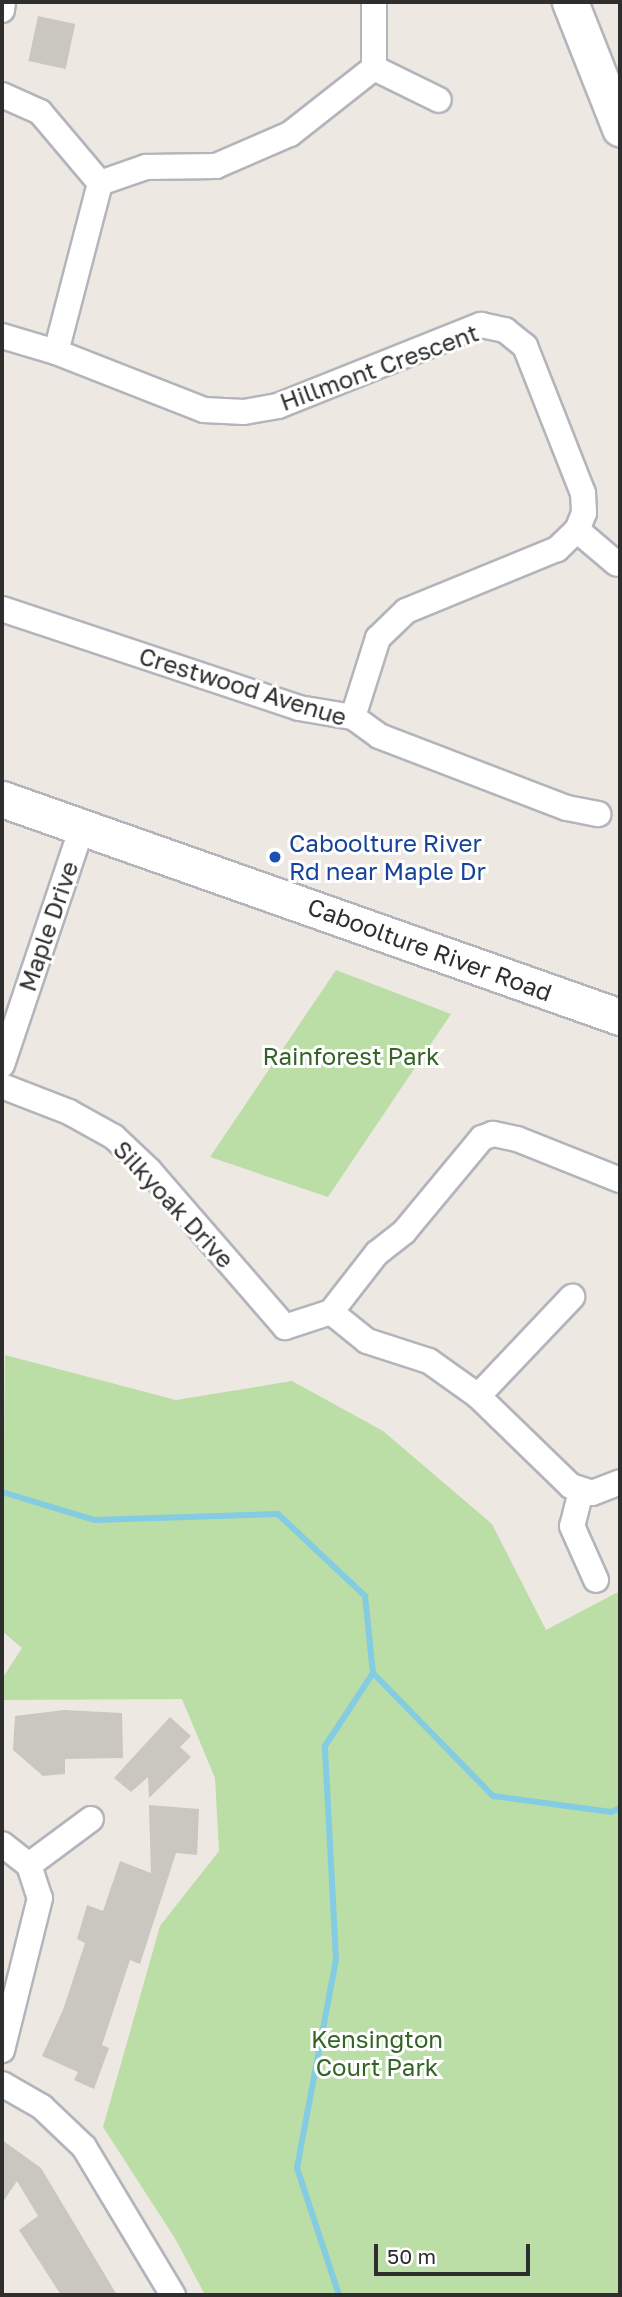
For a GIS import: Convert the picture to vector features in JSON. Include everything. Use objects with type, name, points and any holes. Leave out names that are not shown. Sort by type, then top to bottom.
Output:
[{"type":"main road","points":[[575,15],[620,89]]},
{"type":"main road","points":[[575,15],[620,128]]},
{"type":"main road","name":"Caboolture River Road","points":[[2,799],[620,1017]]},
{"type":"main road","points":[[556,993],[620,989]]},
{"type":"street","points":[[2,10],[3,2]]},
{"type":"street","points":[[374,2],[374,68]]},
{"type":"street","points":[[374,68],[439,100]]},
{"type":"street","points":[[100,183],[146,167],[216,166],[290,134],[374,68]]},
{"type":"street","points":[[2,95],[40,112],[100,183]]},
{"type":"street","points":[[56,352],[100,183]]},
{"type":"street","name":"Hillmont Crescent","points":[[2,336],[56,352],[204,410],[244,412],[278,406],[481,325],[505,330],[525,346],[583,492],[584,513],[577,530]]},
{"type":"street","points":[[353,717],[378,638],[406,611],[557,549],[577,530],[617,564]]},
{"type":"street","name":"Crestwood Avenue","points":[[2,609],[299,708],[353,717],[379,736],[566,808],[598,814]]},
{"type":"street","name":"Maple Drive","points":[[2,1065],[82,827]]},
{"type":"street","name":"Silkyoak Drive","points":[[2,1086],[69,1112],[114,1138],[149,1170],[285,1327],[331,1312]]},
{"type":"street","points":[[620,1180],[517,1139],[493,1134],[482,1138],[404,1232],[377,1253],[331,1312],[367,1341],[415,1353],[478,1396],[581,1491],[599,1492],[620,1482]]},
{"type":"street","points":[[478,1396],[572,1297]]},
{"type":"street","points":[[581,1491],[572,1526],[596,1580]]},
{"type":"street","points":[[29,1866],[91,1819]]},
{"type":"street","points":[[2,1844],[29,1866],[40,1898],[39,1915],[2,2050]]},
{"type":"street","points":[[2,2084],[43,2107],[84,2147],[173,2295]]},
{"type":"green space","name":"Rainforest Park","points":[[336,970],[451,1014],[328,1197],[210,1157]]},
{"type":"green space","name":"Kensington Court Park","points":[[5,1355],[176,1400],[292,1381],[383,1431],[492,1524],[546,1630],[620,1591],[620,2295],[205,2295],[176,2240],[103,2127],[160,1926],[219,1851],[215,1778],[182,1699],[2,1700],[2,1679],[22,1648],[2,1631]]},
{"type":"building","points":[[38,16],[75,24],[66,69],[28,61]]},
{"type":"building","points":[[64,1710],[122,1713],[123,1758],[65,1759],[65,1774],[43,1776],[13,1750],[15,1716]]},
{"type":"building","points":[[170,1717],[191,1736],[180,1747],[191,1757],[149,1798],[148,1777],[131,1792],[114,1778]]},
{"type":"building","points":[[149,1805],[199,1809],[197,1855],[176,1853],[140,1964],[130,1960],[102,2045],[109,2048],[94,2089],[74,2080],[78,2072],[42,2056],[63,2010],[85,1943],[77,1939],[87,1905],[103,1911],[120,1861],[151,1873]]},
{"type":"building","points":[[2,2140],[41,2168],[117,2295],[61,2295],[19,2230],[38,2216],[17,2181],[2,2203]]},
{"type":"waterway","points":[[2,1492],[95,1520],[278,1514],[365,1596],[373,1673],[493,1796],[611,1812],[620,1808]]},
{"type":"waterway","points":[[339,2295],[297,2168],[336,1959],[325,1746],[373,1673]]},
{"type":"place","name":"Caboolture River Rd near Maple Dr","points":[[275,857]]}]
